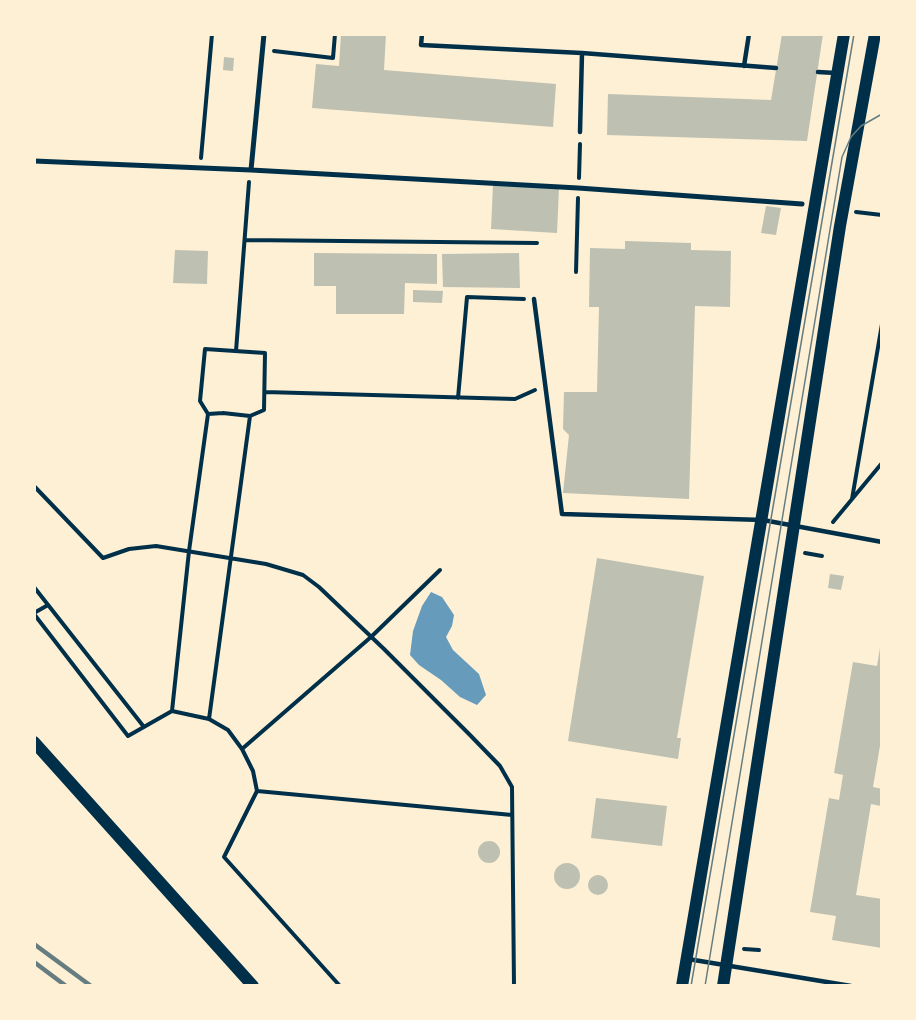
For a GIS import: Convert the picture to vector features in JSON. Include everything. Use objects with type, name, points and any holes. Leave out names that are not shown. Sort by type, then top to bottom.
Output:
[{"type":"main road","points":[[682,986],[844,34]]},
{"type":"main road","points":[[723,986],[840,226],[874,34]]},
{"type":"main road","points":[[34,742],[253,986]]},
{"type":"street","points":[[250,170],[264,34]]},
{"type":"street","points":[[34,161],[578,188],[802,204]]},
{"type":"lane","points":[[422,34],[421,45],[582,53],[776,68]]},
{"type":"lane","points":[[744,66],[749,34]]},
{"type":"lane","points":[[580,132],[582,53]]},
{"type":"lane","points":[[818,72],[837,73]]},
{"type":"lane","points":[[534,299],[562,514],[763,520],[882,542]]},
{"type":"lane","points":[[686,959],[851,986]]},
{"type":"path","points":[[200,168],[212,34]]},
{"type":"path","points":[[263,50],[333,58],[335,34]]},
{"type":"path","points":[[236,351],[250,170]]},
{"type":"path","points":[[876,214],[882,215]]},
{"type":"path","points":[[245,240],[537,243]]},
{"type":"path","points":[[458,398],[467,297],[534,299]]},
{"type":"path","points":[[852,499],[882,324]]},
{"type":"path","points":[[172,711],[189,551],[208,414],[200,401],[205,349],[265,353],[264,410],[250,416],[208,414]]},
{"type":"path","points":[[265,392],[515,399],[545,386]]},
{"type":"path","points":[[210,719],[250,416]]},
{"type":"path","points":[[825,532],[882,463]]},
{"type":"path","points":[[34,486],[103,558],[129,549],[156,546],[266,564],[303,575],[320,587],[500,766],[512,787],[514,986]]},
{"type":"path","points":[[242,749],[371,637],[440,570]]},
{"type":"path","points":[[34,587],[144,727]]},
{"type":"path","points":[[48,604],[34,614],[128,736],[172,711],[210,719],[228,730],[242,749],[253,771],[257,791],[224,857],[340,986]]},
{"type":"path","points":[[257,791],[512,815]]},
{"type":"water","points":[[431,592],[442,597],[454,615],[452,626],[446,637],[453,650],[479,674],[486,695],[477,705],[460,697],[419,665],[410,655],[413,631],[422,606]]},
{"type":"building","points":[[341,34],[386,34],[384,70],[556,84],[553,127],[312,108],[316,64],[339,66]]},
{"type":"building","points":[[782,34],[823,34],[807,141],[607,135],[608,94],[771,100]]},
{"type":"building","points":[[224,57],[234,58],[233,71],[223,70]]},
{"type":"building","points":[[493,184],[559,188],[557,233],[491,229]]},
{"type":"building","points":[[766,206],[781,208],[776,235],[761,233]]},
{"type":"building","points":[[625,241],[691,243],[691,250],[731,251],[730,307],[695,306],[689,499],[563,493],[569,435],[563,429],[564,392],[597,392],[599,307],[589,307],[590,248],[625,249]]},
{"type":"building","points":[[175,250],[208,251],[207,284],[173,283]]},
{"type":"building","points":[[314,253],[437,254],[437,284],[405,283],[404,314],[336,314],[336,286],[314,286]]},
{"type":"building","points":[[519,253],[520,288],[443,287],[442,254]]},
{"type":"building","points":[[413,290],[443,291],[442,303],[413,302]]},
{"type":"building","points":[[597,558],[704,576],[677,738],[681,738],[678,759],[568,741]]},
{"type":"building","points":[[830,574],[844,576],[841,590],[828,588]]},
{"type":"building","points":[[880,648],[882,734],[873,787],[882,789],[882,802],[881,806],[871,804],[856,895],[882,899],[882,948],[832,940],[836,916],[810,912],[829,798],[839,800],[843,775],[834,773],[853,662],[877,666]]},
{"type":"building","points":[[596,798],[667,806],[662,846],[591,838]]},
{"type":"building","points":[[485,841],[493,841],[500,848],[500,856],[493,863],[485,863],[478,856],[478,848]]},
{"type":"building","points":[[567,863],[576,867],[580,876],[576,885],[567,889],[558,885],[554,876],[558,867]]},
{"type":"building","points":[[598,875],[605,878],[608,885],[605,892],[598,895],[591,892],[588,885],[591,878]]},
{"type":"tram line","points":[[691,986],[854,34]]},
{"type":"tram line","points":[[705,986],[842,157],[851,137],[861,126],[882,114]]},
{"type":"railway","points":[[34,944],[91,986]]},
{"type":"railway","points":[[34,962],[66,986]]}]
